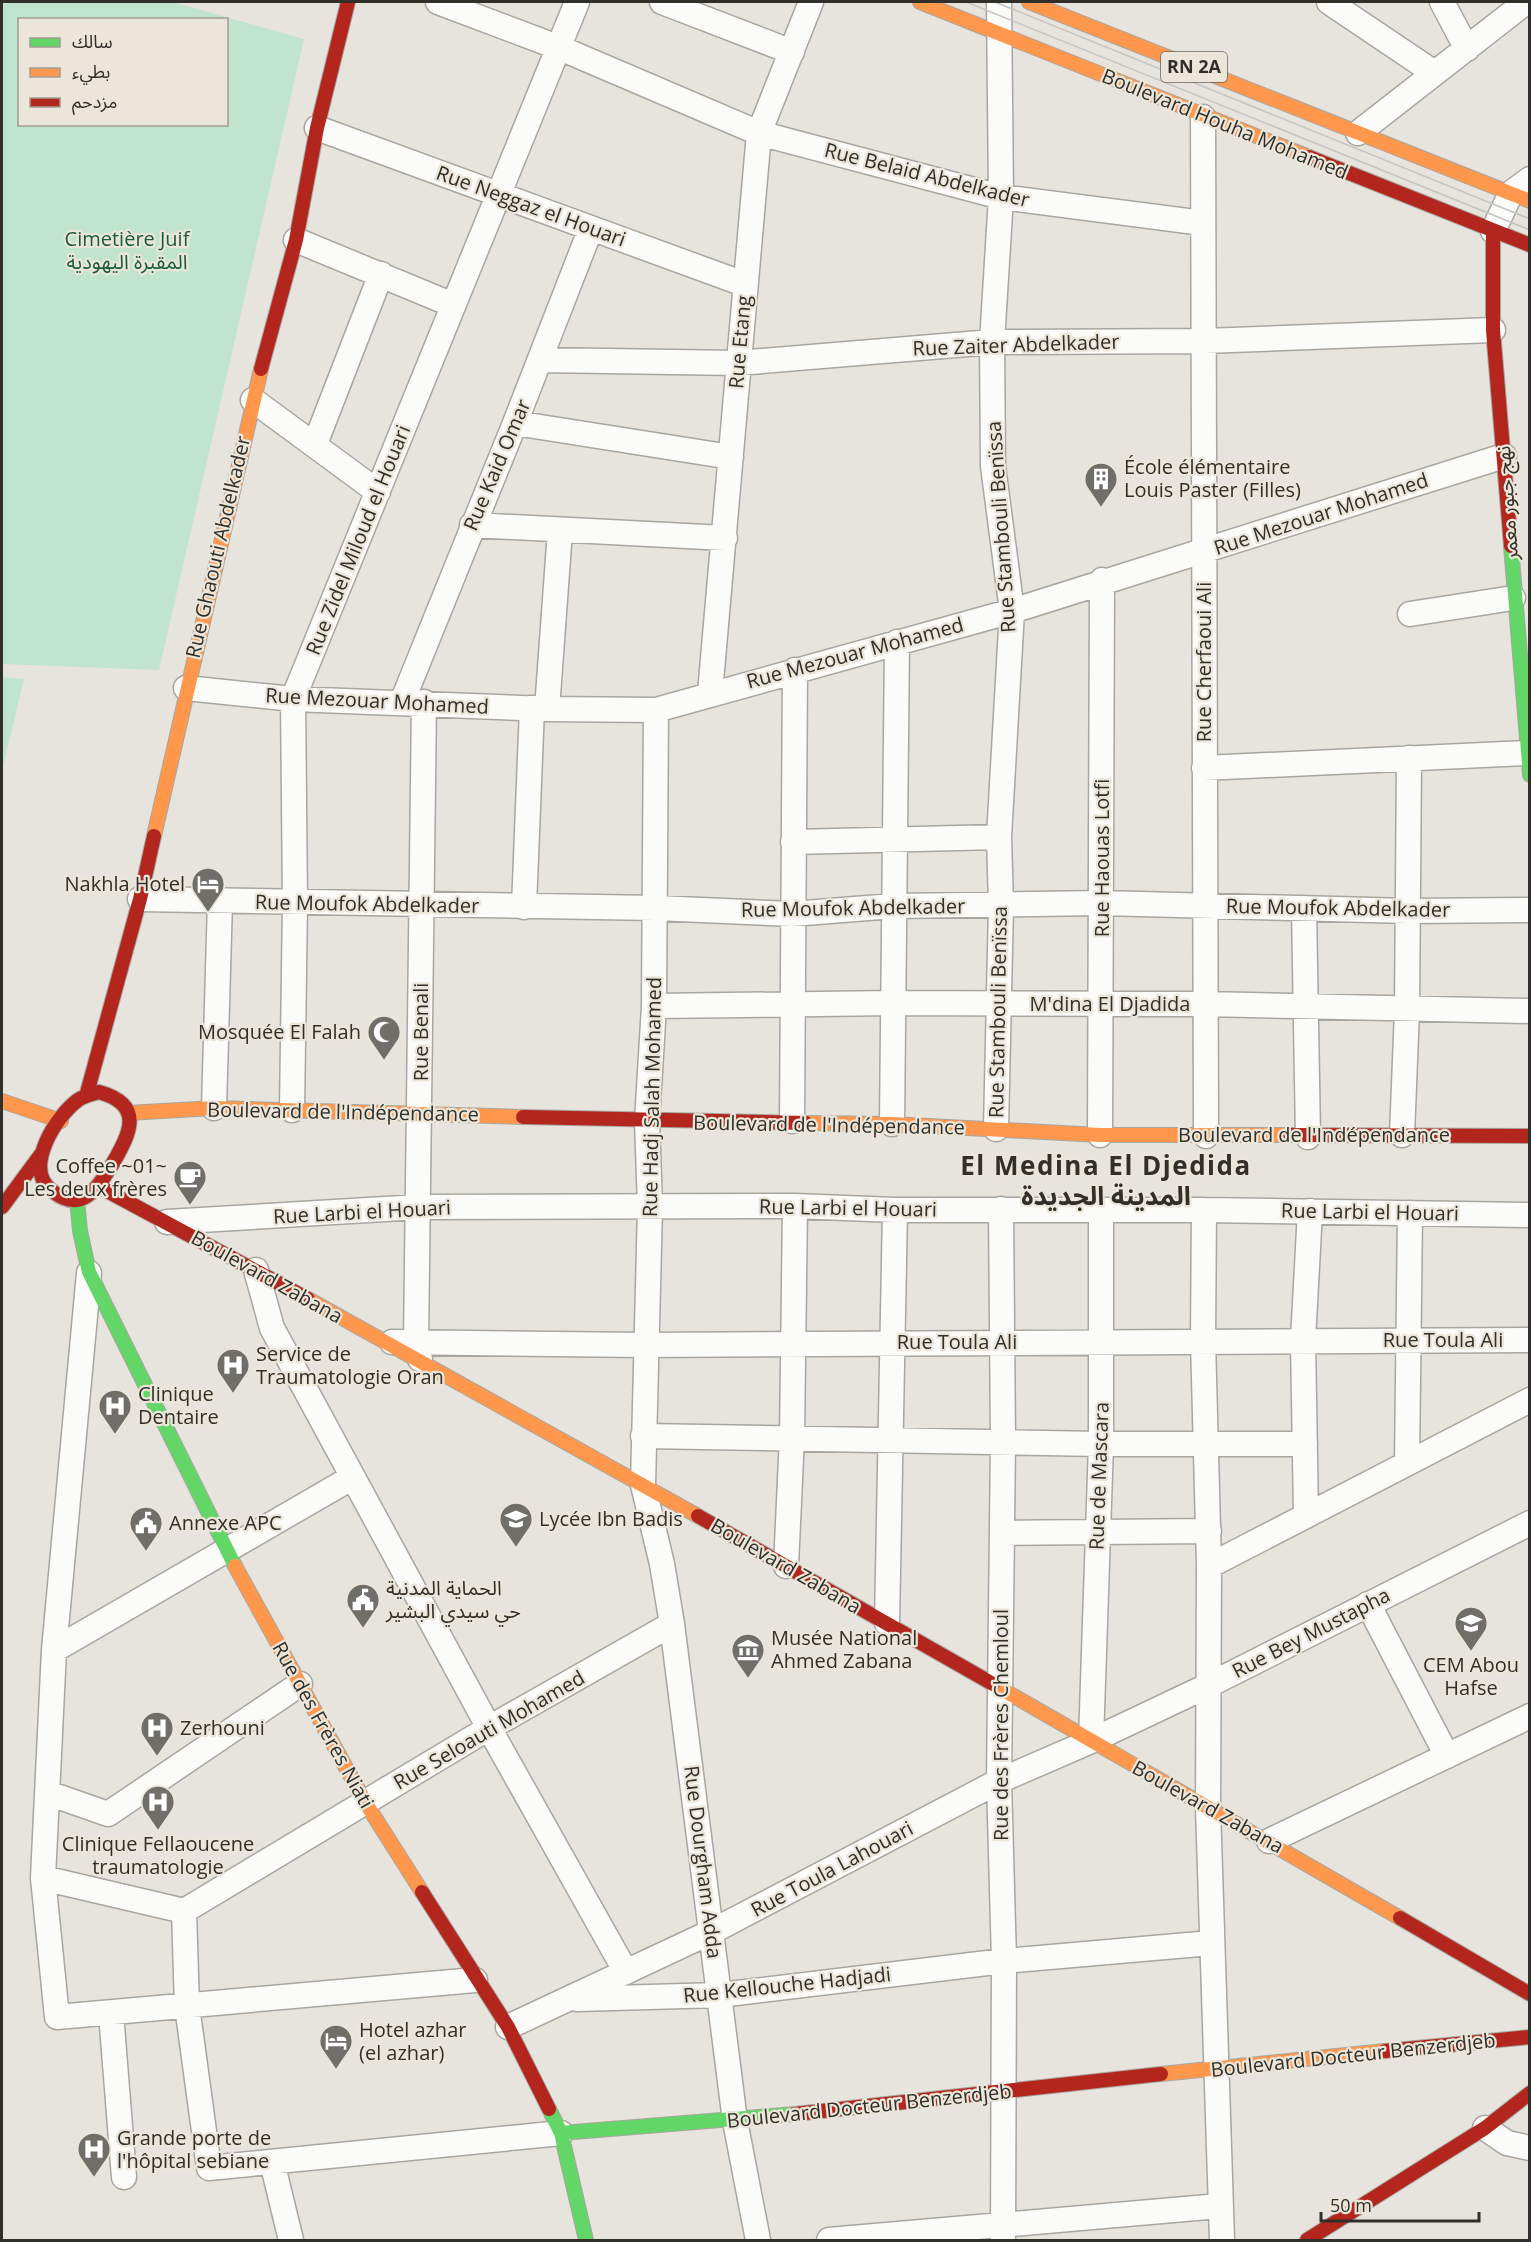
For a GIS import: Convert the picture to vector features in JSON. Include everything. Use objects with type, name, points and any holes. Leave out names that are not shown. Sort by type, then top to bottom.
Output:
[{"type":"main road","name":"Rue Ghaouti Abdelkader","points":[[87,1093],[140,899],[253,400],[296,240],[317,128],[348,2]]},
{"type":"main road","name":"Boulevard Houha Mohamed","points":[[920,2],[1203,117],[1530,245]]},
{"type":"main road","name":"Boulevard Houha Mohamed","points":[[1029,2],[1358,133],[1523,191]]},
{"type":"main road","name":"نهج جبور معمر","points":[[1493,231],[1493,330],[1528,764]]},
{"type":"main road","points":[[2,1207],[42,1153],[75,1100],[87,1093],[110,1094],[120,1101],[128,1113],[129,1136],[90,1195],[77,1199],[65,1198],[54,1193],[45,1185],[40,1176],[39,1162],[42,1153]]},
{"type":"main road","points":[[2,1101],[61,1121]]},
{"type":"main road","name":"Boulevard de l'Indépendance","points":[[128,1113],[214,1108],[648,1121],[892,1124],[1100,1135],[1530,1136]]},
{"type":"main road","name":"Boulevard Zabana","points":[[98,1186],[386,1342]]},
{"type":"main road","name":"Rue des Frères Niati","points":[[77,1199],[80,1231],[89,1272],[226,1549],[365,1802],[475,1980],[508,2027],[561,2133],[586,2241]]},
{"type":"main road","name":"Boulevard Zabana","points":[[418,1353],[643,1485],[1269,1841],[1530,1994]]},
{"type":"main road","name":"Boulevard Docteur Benzerdjeb","points":[[561,2133],[735,2121],[1215,2068],[1530,2037]]},
{"type":"main road","points":[[1306,2241],[1485,2128],[1530,2093]]},
{"type":"street","name":"Rue Belaid Abdelkader","points":[[438,2],[560,48],[759,134],[1001,197],[1203,223]]},
{"type":"street","name":"Rue Zidel Miloud el Houari","points":[[292,1110],[295,903],[293,699],[577,2]]},
{"type":"street","points":[[662,2],[792,52]]},
{"type":"street","name":"Rue Etang","points":[[710,693],[725,538],[744,284],[759,134],[812,2]]},
{"type":"street","name":"Rue Stambouli Benïssa","points":[[996,1129],[1001,905],[999,837],[1012,610],[993,466],[992,342],[1001,197],[999,2]]},
{"type":"street","points":[[1329,2],[1433,72]]},
{"type":"street","points":[[1442,2],[1467,49]]},
{"type":"street","points":[[1358,133],[1433,72],[1467,49],[1526,2]]},
{"type":"street","name":"Rue Cherfaoui Ali","points":[[1203,117],[1206,1136]]},
{"type":"street","name":"Rue Neggaz el Houari","points":[[317,128],[744,284]]},
{"type":"street","points":[[1493,231],[1523,191]]},
{"type":"street","name":"Rue Kaid Omar","points":[[413,702],[472,525],[515,423],[591,228]]},
{"type":"street","points":[[296,240],[453,305]]},
{"type":"street","points":[[315,444],[381,274]]},
{"type":"street","name":"Rue Zaiter Abdelkader","points":[[540,360],[738,363],[992,342],[1205,341],[1493,330]]},
{"type":"street","points":[[253,400],[378,492]]},
{"type":"street","points":[[515,423],[731,457]]},
{"type":"street","name":"Rue Mezouar Mohamed","points":[[186,688],[293,699],[656,710],[1012,610],[1504,456]]},
{"type":"street","points":[[472,525],[725,538]]},
{"type":"street","points":[[524,907],[539,708],[560,531]]},
{"type":"street","name":"Rue Haouas Lotfi","points":[[1100,1135],[1102,580]]},
{"type":"street","points":[[1410,614],[1513,598]]},
{"type":"street","points":[[892,1124],[897,642]]},
{"type":"street","points":[[792,1121],[795,670]]},
{"type":"street","name":"Rue Benali","points":[[413,702],[420,906],[421,1114],[418,1353]]},
{"type":"street","name":"Rue Hadj Salah Mohamed","points":[[643,1485],[644,1345],[650,1207],[648,1121],[656,908],[656,710]]},
{"type":"street","points":[[1402,1135],[1409,910],[1409,758]]},
{"type":"street","points":[[1204,768],[1409,758],[1528,764]]},
{"type":"street","points":[[793,842],[999,837]]},
{"type":"street","name":"Rue Moufok Abdelkader","points":[[140,899],[420,906],[656,908],[792,914],[893,906],[1102,903],[1409,910],[1530,910]]},
{"type":"street","points":[[214,1108],[220,901]]},
{"type":"street","points":[[1304,908],[1308,1137]]},
{"type":"street","name":"M'dina El Djadida","points":[[654,1006],[894,1003],[1204,1004],[1304,1008],[1530,1011]]},
{"type":"street","points":[[786,1566],[792,1437],[795,1206]]},
{"type":"street","name":"Rue Larbi el Houari","points":[[167,1222],[419,1207],[795,1206],[895,1210],[1204,1210],[1530,1215]]},
{"type":"street","name":"Rue des Frères Chemloul","points":[[1001,1209],[1003,1442],[999,1780],[1004,1961],[1003,2232]]},
{"type":"street","points":[[887,1623],[895,1210]]},
{"type":"street","name":"Rue de Mascara","points":[[1090,1741],[1101,1444],[1103,1343],[1101,1210]]},
{"type":"street","points":[[1204,1210],[1203,1340],[1209,1531],[1208,1808],[1219,2206],[1222,2241]]},
{"type":"street","points":[[1306,1516],[1304,1340],[1310,1211]]},
{"type":"street","points":[[1407,1463],[1410,1213]]},
{"type":"street","points":[[256,1270],[272,1328],[489,1728],[626,1972]]},
{"type":"street","points":[[89,1272],[54,1650],[43,1878],[57,2018],[475,1980]]},
{"type":"street","name":"Rue Toula Ali","points":[[386,1342],[418,1353],[644,1345],[792,1343],[1530,1340]]},
{"type":"street","points":[[1209,1566],[1530,1400]]},
{"type":"street","points":[[643,1436],[891,1438],[1101,1444],[1305,1444]]},
{"type":"street","points":[[54,1650],[353,1478]]},
{"type":"street","name":"Rue Dourgham Adda","points":[[643,1485],[662,1564],[672,1624],[735,2121],[758,2241]]},
{"type":"street","name":"Rue Bey Mustapha","points":[[1090,1741],[1207,1686],[1530,1523]]},
{"type":"street","points":[[1002,1533],[1209,1531]]},
{"type":"street","points":[[1368,1604],[1447,1756]]},
{"type":"street","name":"Rue Seloauti Mohamed","points":[[184,1911],[489,1728],[672,1624]]},
{"type":"street","points":[[48,1793],[108,1814],[300,1684]]},
{"type":"street","points":[[1269,1841],[1530,1716]]},
{"type":"street","name":"Rue Toula Lahouari","points":[[508,2027],[711,1932],[999,1780],[1090,1741]]},
{"type":"street","points":[[43,1878],[184,1911],[187,2006]]},
{"type":"street","name":"Rue Kellouche Hadjadi","points":[[569,1999],[720,1995],[1004,1961],[1211,1944]]},
{"type":"street","name":"Boulevard Docteur Benzerdjeb","points":[[187,2006],[208,2168],[561,2133]]},
{"type":"street","points":[[111,2013],[124,2177]]},
{"type":"street","points":[[1485,2128],[1507,2143],[1530,2148]]},
{"type":"street","points":[[272,2162],[291,2241]]},
{"type":"street","points":[[829,2241],[1003,2232],[1219,2206]]},
{"type":"green space","name":"Cimetière Juif المقبرة اليهودية","points":[[2,2],[173,2],[304,39],[159,670],[2,664]]},
{"type":"green space","points":[[2,677],[24,679],[2,771]]},
{"type":"tram line","points":[[966,2],[1530,230]]},
{"type":"tram line","points":[[995,2],[1530,219]]},
{"type":"traffic: fast","points":[[1511,546],[1530,775]]},
{"type":"traffic: fast","points":[[77,1199],[80,1231],[89,1272],[235,1566]]},
{"type":"traffic: fast","points":[[549,2109],[561,2133],[586,2240]]},
{"type":"traffic: fast","points":[[561,2133],[795,2114]]},
{"type":"traffic: slow","points":[[920,2],[1309,157]]},
{"type":"traffic: slow","points":[[1029,2],[1530,201]]},
{"type":"traffic: slow","points":[[154,836],[261,369]]},
{"type":"traffic: slow","points":[[2,1101],[61,1121]]},
{"type":"traffic: slow","points":[[128,1113],[214,1108],[523,1117]]},
{"type":"traffic: slow","points":[[806,1123],[892,1124],[1100,1135],[1290,1135]]},
{"type":"traffic: slow","points":[[308,1299],[698,1516]]},
{"type":"traffic: slow","points":[[235,1566],[365,1802],[422,1892]]},
{"type":"traffic: slow","points":[[993,1684],[1400,1918]]},
{"type":"traffic: slow","points":[[1161,2074],[1385,2051]]},
{"type":"traffic: jam","points":[[261,369],[296,240],[317,128],[348,2]]},
{"type":"traffic: jam","points":[[1309,157],[1530,245]]},
{"type":"traffic: jam","points":[[1493,231],[1493,330],[1511,546]]},
{"type":"traffic: jam","points":[[87,1093],[140,899],[154,836]]},
{"type":"traffic: jam","points":[[99,1092],[123,1104],[130,1121],[128,1131],[113,1163],[95,1189],[80,1199],[72,1200],[62,1197],[51,1190],[43,1180],[40,1169],[41,1156],[52,1130],[69,1108],[80,1099],[99,1092]]},
{"type":"traffic: jam","points":[[523,1117],[806,1123]]},
{"type":"traffic: jam","points":[[1290,1135],[1530,1136]]},
{"type":"traffic: jam","points":[[2,1207],[42,1153]]},
{"type":"traffic: jam","points":[[98,1186],[308,1299]]},
{"type":"traffic: jam","points":[[698,1516],[993,1684]]},
{"type":"traffic: jam","points":[[422,1892],[508,2027],[549,2109]]},
{"type":"traffic: jam","points":[[1400,1918],[1530,1994]]},
{"type":"traffic: jam","points":[[1385,2051],[1530,2037]]},
{"type":"traffic: jam","points":[[795,2114],[1161,2074]]},
{"type":"traffic: jam","points":[[1307,2240],[1485,2128],[1530,2093]]},
{"type":"place","name":"École élémentaire Louis Paster (Filles)","points":[[1101,508]]},
{"type":"place","name":"Nakhla Hotel","points":[[208,913]]},
{"type":"place","name":"Mosquée El Falah","points":[[384,1061]]},
{"type":"place","name":"Coffee ~01~ Les deux frères","points":[[190,1206]]},
{"type":"place","name":"Service de Traumatologie Oran","points":[[233,1394]]},
{"type":"place","name":"Clinique Dentaire","points":[[115,1435]]},
{"type":"place","name":"Lycée Ibn Badis","points":[[516,1548]]},
{"type":"place","name":"Annexe APC","points":[[146,1552]]},
{"type":"place","name":"الحماية المدنية حي سيدي البشير","points":[[363,1629]]},
{"type":"place","name":"CEM Abou Hafse","points":[[1471,1652]]},
{"type":"place","name":"Musée National Ahmed Zabana","points":[[748,1679]]},
{"type":"place","name":"Zerhouni","points":[[157,1757]]},
{"type":"place","name":"Clinique Fellaoucene traumatologie","points":[[158,1831]]},
{"type":"place","name":"Hotel azhar (el azhar)","points":[[336,2070]]},
{"type":"place","name":"Grande porte de l'hôpital sebiane","points":[[94,2178]]},
{"type":"district","name":"El Medina El Djedida المدينة الجديدة","points":[[1106,1181]]}]
